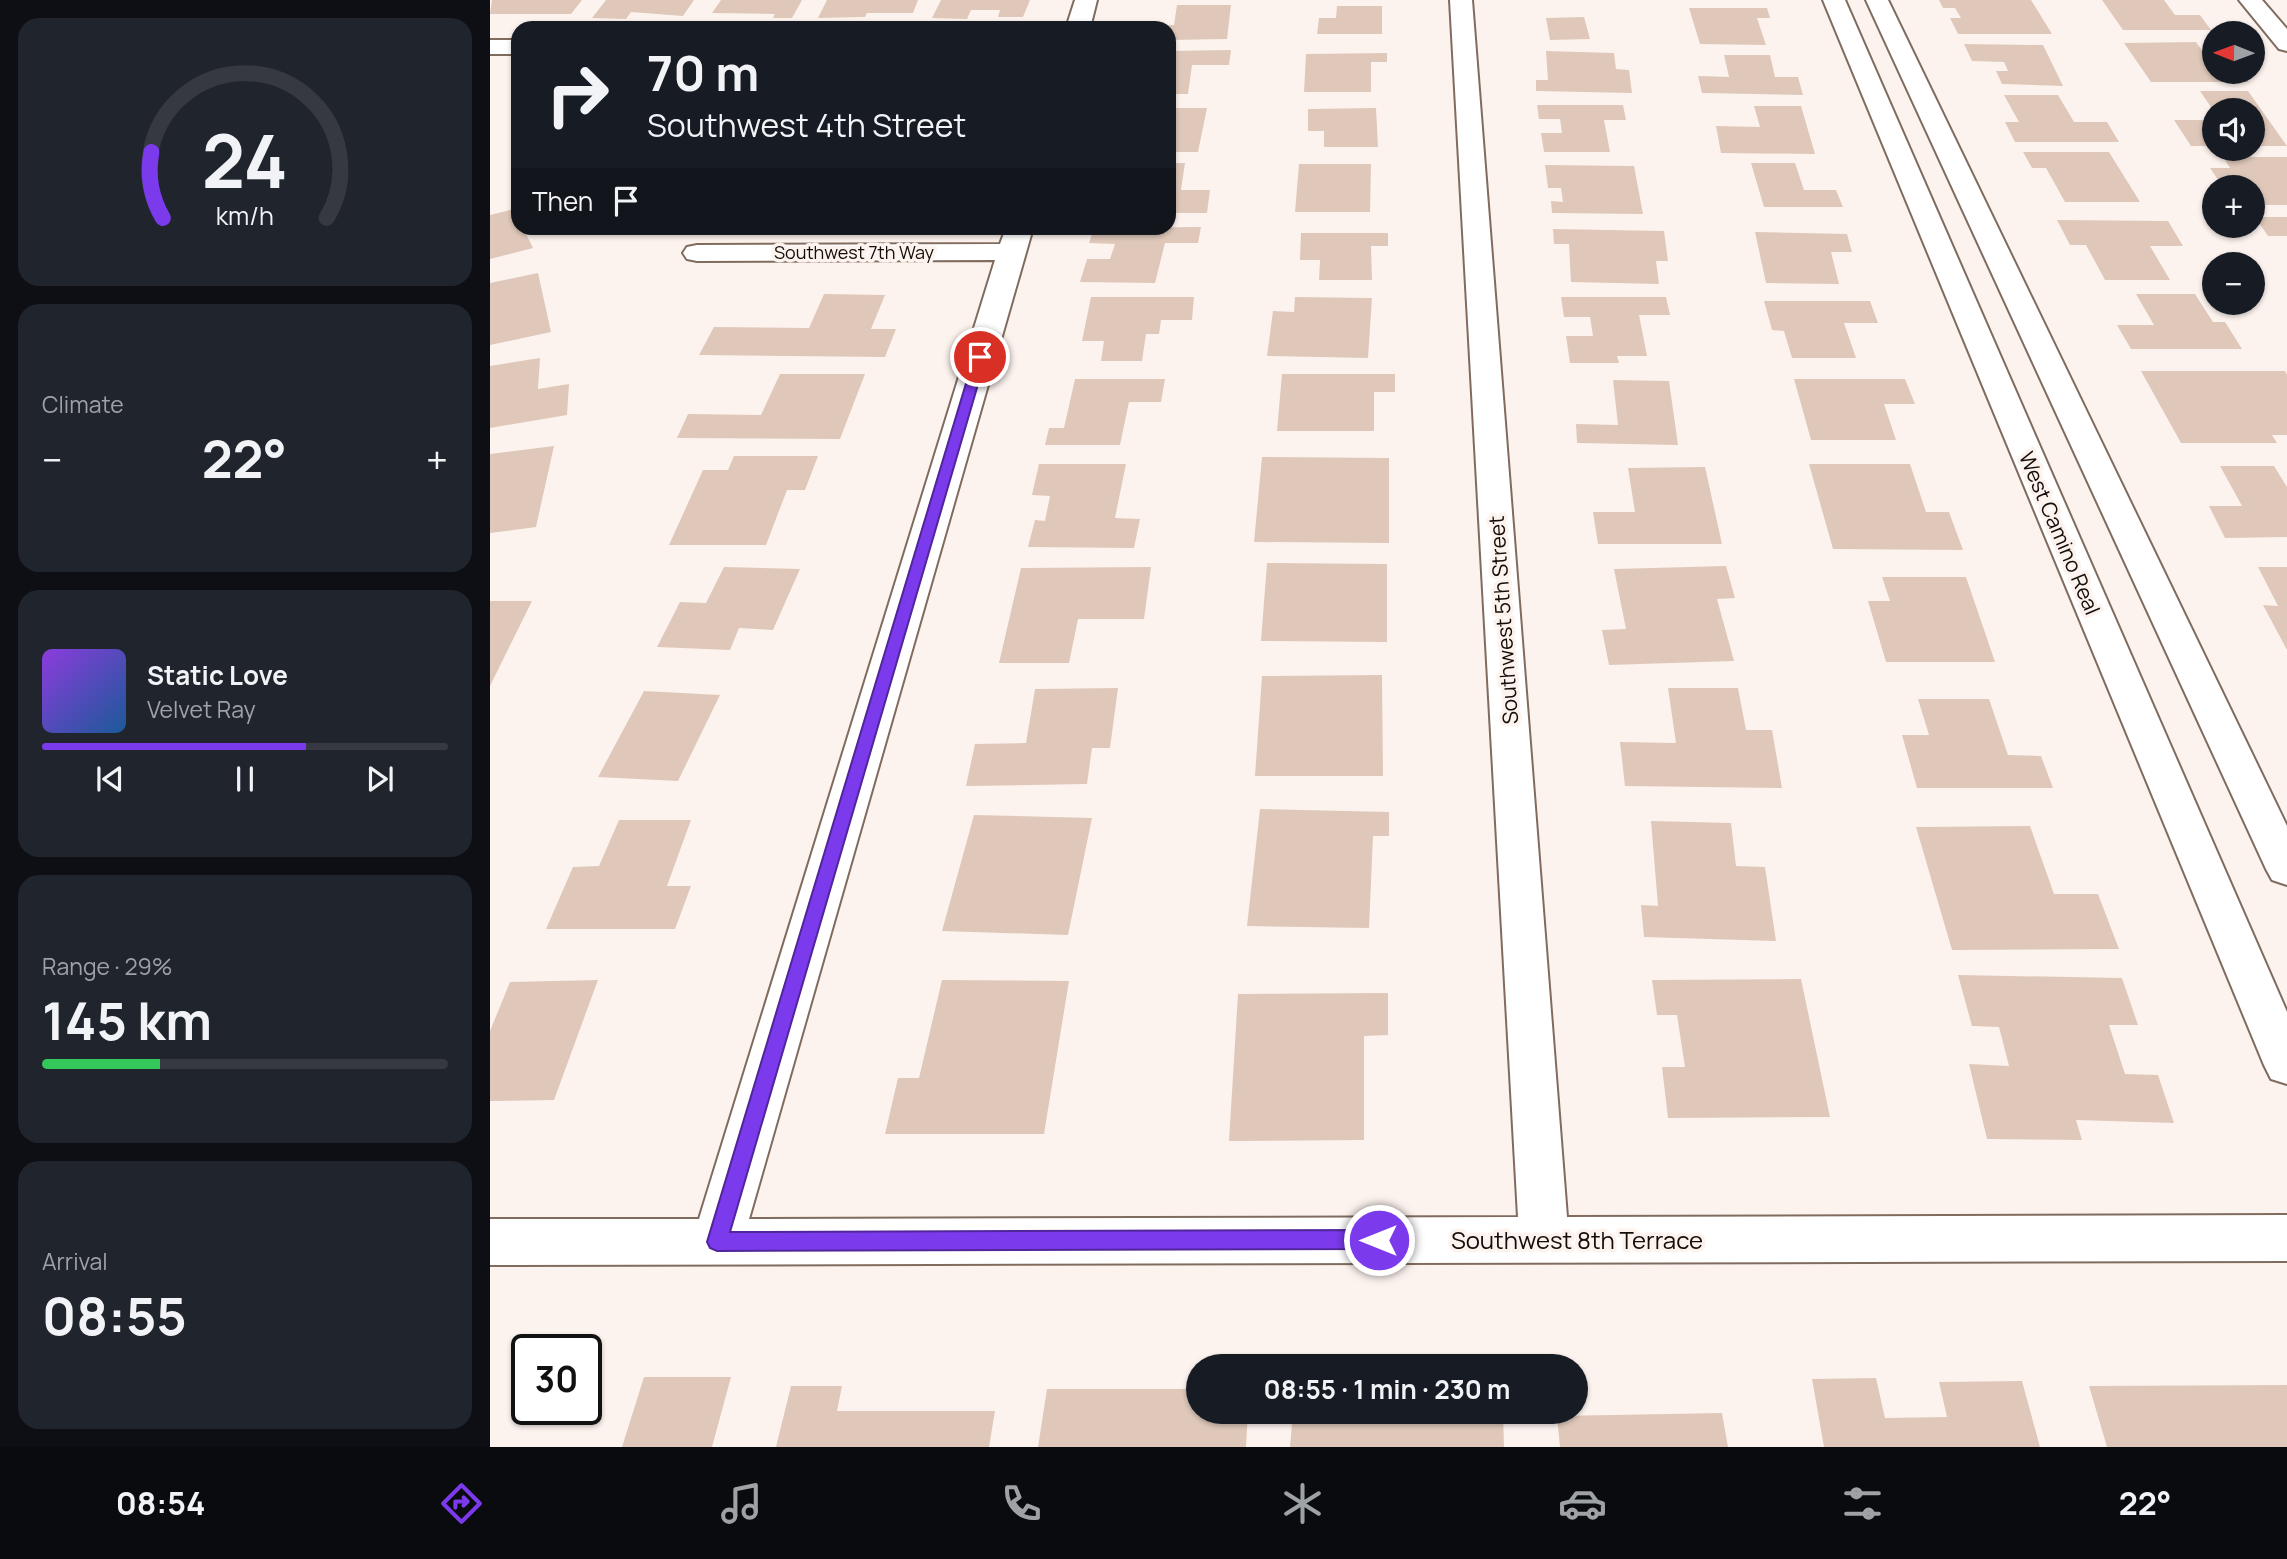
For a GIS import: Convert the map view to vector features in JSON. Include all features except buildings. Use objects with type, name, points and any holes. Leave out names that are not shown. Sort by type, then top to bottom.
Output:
[{"type":"street","points":[[1080,21],[1086,0]]},
{"type":"street","name":"Southwest 5th Street","points":[[1461,0],[1544,1239]]},
{"type":"street","name":"West Camino Real","points":[[1834,0],[2287,1065]]},
{"type":"street","points":[[1877,0],[2287,869]]},
{"type":"street","points":[[2250,0],[2287,44]]},
{"type":"street","points":[[490,47],[511,47]]},
{"type":"street","points":[[717,1242],[1015,240]]},
{"type":"street","name":"Southwest 7th Way","points":[[697,253],[1015,240]]},
{"type":"street","points":[[1966,313],[2025,313]]},
{"type":"street","name":"Southwest 8th Terrace","points":[[490,1242],[2287,1238]]},
{"type":"route","points":[[980,357],[717,1242],[1379,1240]]}]
